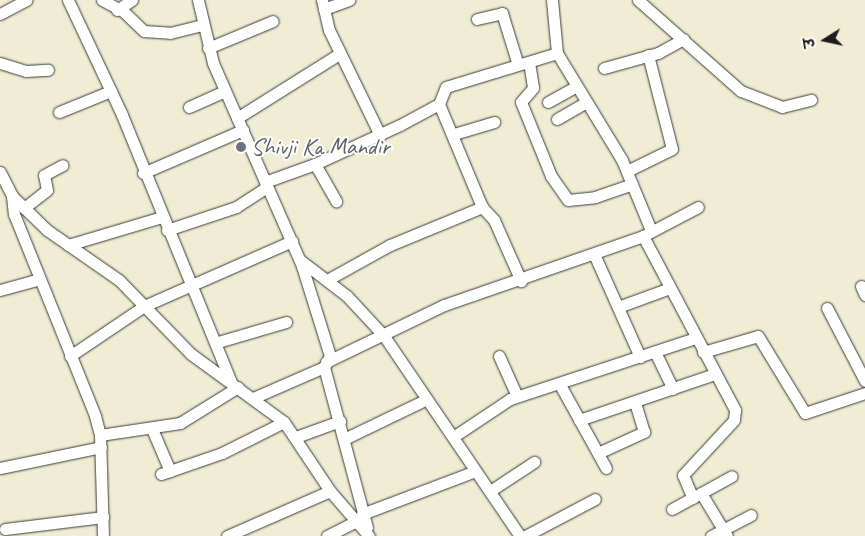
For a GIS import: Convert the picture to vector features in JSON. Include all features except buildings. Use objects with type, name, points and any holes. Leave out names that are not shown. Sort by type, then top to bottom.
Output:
[{"type":"street","points":[[0,14],[26,0]]},
{"type":"street","points":[[68,0],[111,90],[167,230],[235,384]]},
{"type":"street","points":[[102,0],[144,31],[154,33],[201,25]]},
{"type":"street","points":[[117,10],[132,0]]},
{"type":"street","points":[[198,0],[201,25],[208,48],[299,259],[330,356],[325,364],[344,439],[359,517],[369,536]]},
{"type":"street","points":[[349,0],[323,5],[339,54],[380,135]]},
{"type":"street","points":[[552,0],[557,53],[575,87],[587,102],[627,172],[647,232],[670,288],[735,417],[683,475],[725,533]]},
{"type":"street","points":[[638,0],[683,39],[725,80],[754,99],[782,107],[811,100]]},
{"type":"street","points":[[478,19],[502,13],[533,88],[521,102],[551,176],[568,200],[595,198],[632,184]]},
{"type":"street","points":[[208,48],[273,21]]},
{"type":"street","points":[[604,68],[648,55],[683,39]]},
{"type":"street","points":[[167,230],[236,206],[266,184],[380,135],[439,104],[446,87],[557,53]]},
{"type":"street","points":[[237,118],[339,54]]},
{"type":"street","points":[[627,172],[672,149],[648,55]]},
{"type":"street","points":[[0,62],[26,71],[48,70]]},
{"type":"street","points":[[548,102],[575,87]]},
{"type":"street","points":[[59,112],[111,90]]},
{"type":"street","points":[[188,107],[225,91]]},
{"type":"street","points":[[557,119],[587,102]]},
{"type":"street","points":[[439,104],[454,134],[482,207],[497,226],[520,281]]},
{"type":"street","points":[[454,134],[494,122]]},
{"type":"street","points":[[143,173],[243,130]]},
{"type":"street","points":[[315,164],[336,201]]},
{"type":"street","points":[[24,208],[47,190],[44,174],[63,165]]},
{"type":"street","points":[[0,172],[12,196],[24,208],[68,245],[119,280],[191,354],[235,384],[284,422],[296,437],[330,491],[359,517]]},
{"type":"street","points":[[12,196],[14,214],[100,435],[102,536]]},
{"type":"street","points":[[327,280],[390,245],[482,207]]},
{"type":"street","points":[[253,398],[444,305],[520,281],[594,254],[647,232],[698,207]]},
{"type":"street","points":[[68,245],[162,217]]},
{"type":"street","points":[[70,356],[144,306],[190,284],[292,242]]},
{"type":"street","points":[[594,254],[640,357]]},
{"type":"street","points":[[299,259],[327,280],[382,334],[520,536]]},
{"type":"street","points":[[0,290],[40,279]]},
{"type":"street","points":[[618,308],[670,288]]},
{"type":"street","points":[[827,308],[865,381]]},
{"type":"street","points":[[218,342],[286,322]]},
{"type":"street","points":[[703,352],[758,336],[800,409],[809,414],[865,393]]},
{"type":"street","points":[[453,437],[517,396],[696,338]]},
{"type":"street","points":[[656,352],[673,389]]},
{"type":"street","points":[[499,356],[517,396]]},
{"type":"street","points":[[579,420],[715,374]]},
{"type":"street","points":[[559,383],[606,468]]},
{"type":"street","points":[[100,435],[152,429],[186,420],[235,384]]},
{"type":"street","points":[[344,439],[427,400]]},
{"type":"street","points":[[598,453],[644,432],[635,402]]},
{"type":"street","points":[[152,429],[165,472],[222,453],[284,422]]},
{"type":"street","points":[[296,437],[340,422]]},
{"type":"street","points":[[0,468],[101,448]]},
{"type":"street","points":[[490,491],[534,462]]},
{"type":"street","points":[[327,536],[359,517],[475,471]]},
{"type":"street","points":[[672,509],[732,476]]},
{"type":"street","points":[[226,536],[247,533],[330,491]]},
{"type":"street","points":[[525,536],[595,499]]},
{"type":"street","points":[[711,536],[725,533],[751,515]]},
{"type":"street","points":[[5,529],[103,517]]},
{"type":"street","points":[[51,536],[52,524]]},
{"type":"place","name":"Shivji Ka Mandir","points":[[241,147]]}]
